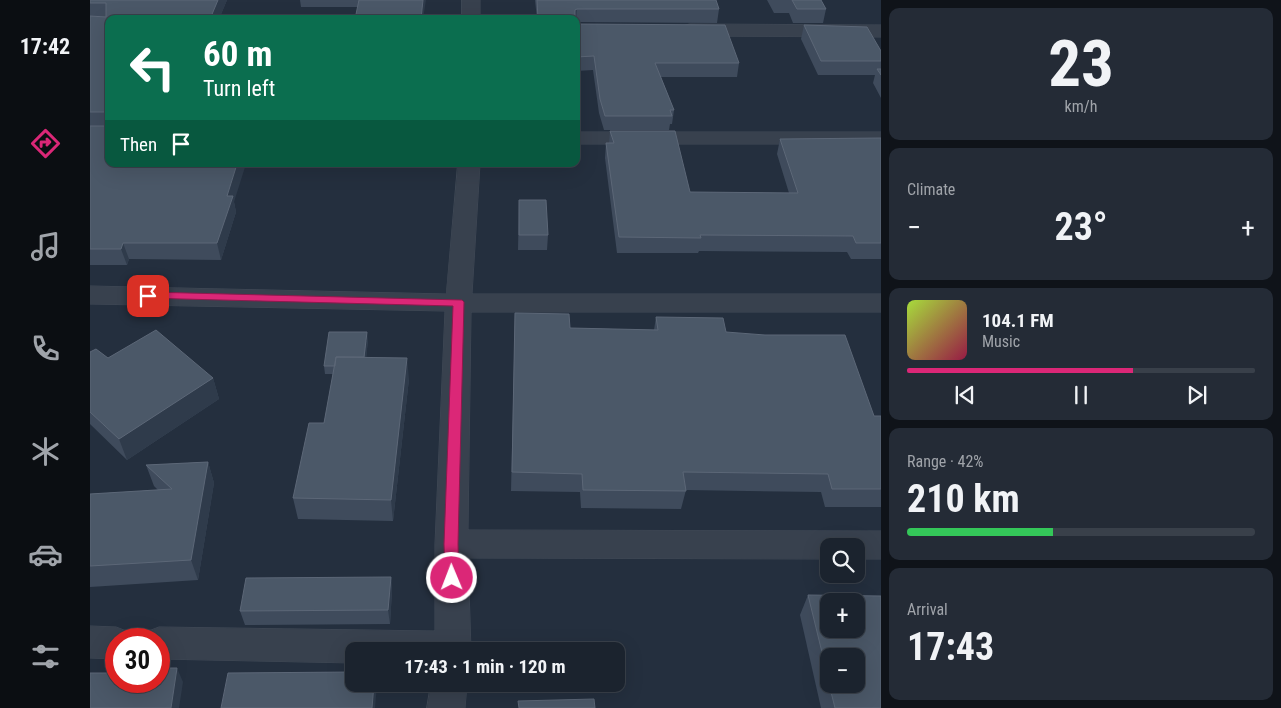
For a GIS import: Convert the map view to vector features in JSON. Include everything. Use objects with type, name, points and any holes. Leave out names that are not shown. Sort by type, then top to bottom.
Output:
[{"type":"street","points":[[471,0],[471,15]]},
{"type":"street","points":[[674,30],[881,31]]},
{"type":"street","points":[[580,138],[881,138]]},
{"type":"street","points":[[453,642],[451,544],[458,302],[469,167]]},
{"type":"street","points":[[90,295],[458,302],[881,303]]},
{"type":"street","points":[[451,544],[881,545]]},
{"type":"street","points":[[90,642],[105,643]]},
{"type":"street","points":[[170,643],[345,647]]},
{"type":"street","points":[[446,708],[448,692]]},
{"type":"building","points":[[90,0],[218,0],[212,15],[106,15],[106,3],[90,3]]},
{"type":"building","points":[[359,0],[423,0],[421,15],[356,15]]},
{"type":"building","points":[[537,0],[716,0],[719,9],[577,9],[575,10],[575,15],[538,15]]},
{"type":"building","points":[[792,0],[821,0],[826,9],[797,9]]},
{"type":"building","points":[[90,16],[105,17],[105,112],[90,112]]},
{"type":"building","points":[[580,24],[725,25],[739,63],[655,63],[674,110],[670,110],[672,116],[605,116],[600,99],[594,56],[580,57]]},
{"type":"building","points":[[804,25],[867,27],[881,51],[881,61],[821,61]]},
{"type":"building","points":[[90,126],[105,126],[105,167],[236,167],[227,196],[233,196],[217,243],[123,243],[121,249],[90,249]]},
{"type":"building","points":[[610,131],[675,131],[690,192],[798,193],[780,139],[881,138],[881,243],[856,243],[853,236],[700,235],[701,238],[619,237],[606,143],[614,143]]},
{"type":"building","points":[[519,200],[546,200],[548,235],[519,235]]},
{"type":"building","points":[[515,313],[569,314],[570,328],[658,330],[656,317],[723,318],[726,332],[765,335],[845,335],[874,416],[881,416],[881,489],[832,489],[828,474],[683,472],[686,491],[583,490],[582,474],[512,472]]},
{"type":"building","points":[[156,330],[213,378],[119,439],[90,412],[90,352],[96,349],[108,358]]},
{"type":"building","points":[[329,332],[367,332],[364,357],[336,357],[335,366],[324,366]]},
{"type":"building","points":[[336,357],[407,358],[391,500],[293,498],[309,423],[324,423]]},
{"type":"building","points":[[208,462],[191,560],[90,566],[90,494],[172,489],[146,465]]},
{"type":"building","points":[[391,577],[388,610],[240,611],[246,578]]},
{"type":"building","points":[[808,595],[820,595],[820,638],[865,638],[865,596],[881,596],[881,708],[835,708],[831,693],[865,693],[865,648],[821,648]]},
{"type":"building","points":[[170,668],[177,668],[171,708],[90,708],[90,673],[105,673],[105,693],[170,693]]},
{"type":"building","points":[[345,672],[345,692],[373,692],[372,708],[221,708],[228,673]]},
{"type":"building","points":[[594,699],[595,708],[519,708],[518,701]]},
{"type":"route","points":[[148,296],[458,302],[451,544],[452,578]]}]
